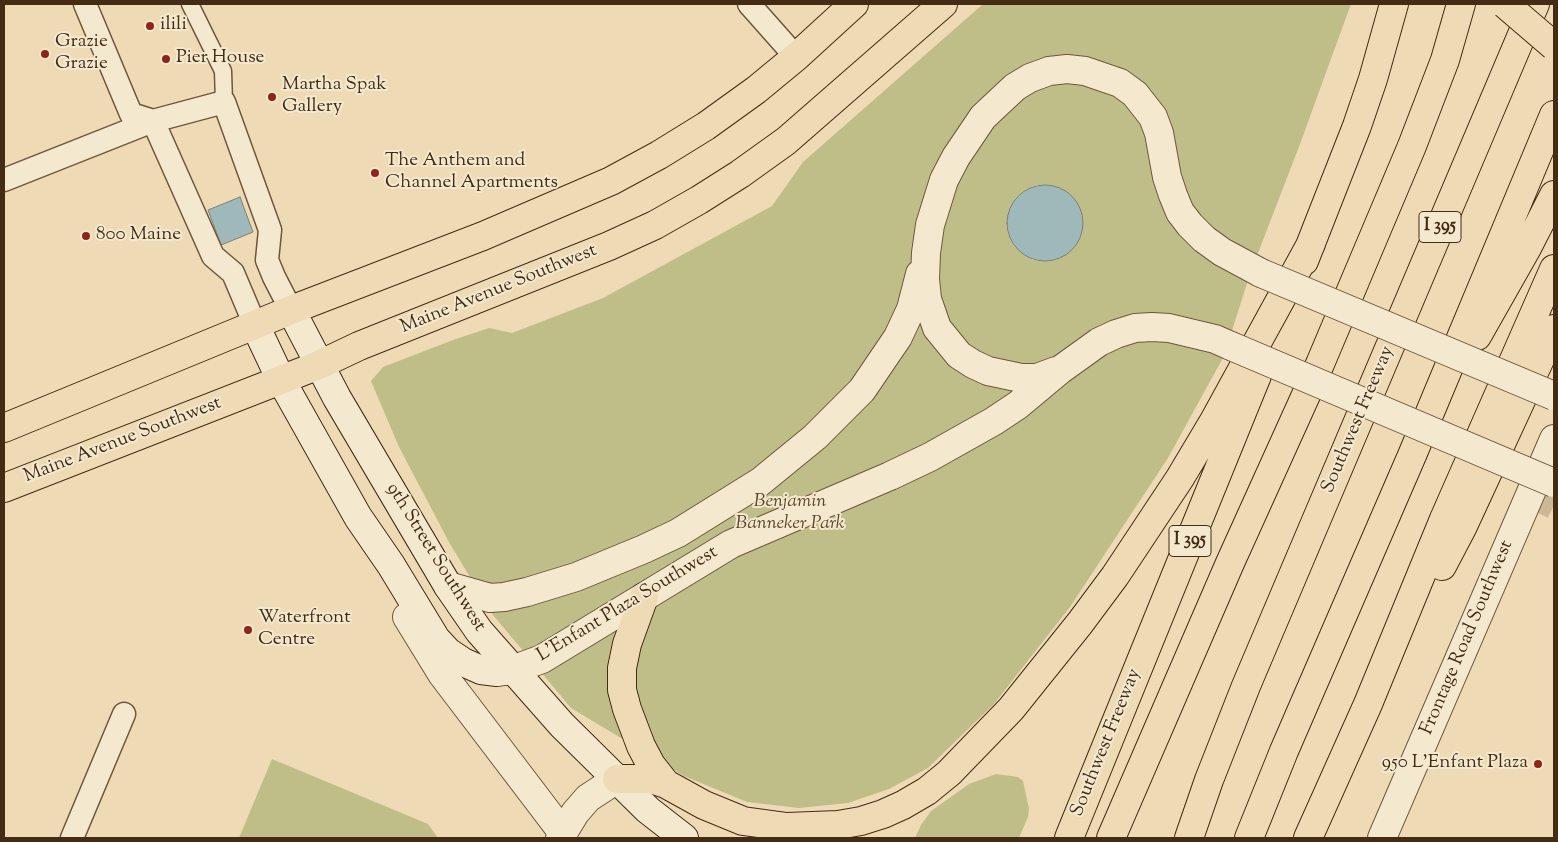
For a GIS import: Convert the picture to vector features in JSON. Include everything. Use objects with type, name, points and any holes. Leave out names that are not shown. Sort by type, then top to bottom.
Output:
[{"type":"main road","points":[[4,428],[291,310],[483,236],[611,181],[659,155],[706,126],[756,90],[796,58],[854,4]]},
{"type":"main road","name":"Maine Avenue Southwest","points":[[4,488],[319,365],[359,346],[609,246],[655,225],[740,174],[786,141],[943,4]]},
{"type":"main road","name":"Southwest Freeway","points":[[1068,838],[1357,126],[1373,79],[1394,4]]},
{"type":"main road","points":[[1111,838],[1230,563],[1320,364],[1412,146],[1445,60],[1461,4]]},
{"type":"main road","points":[[1505,4],[1554,46]]},
{"type":"main road","name":"Southwest Freeway","points":[[1189,838],[1209,780],[1246,686],[1535,4]]},
{"type":"main road","points":[[1250,838],[1284,751],[1413,453],[1554,115]]},
{"type":"main road","points":[[1413,453],[1528,246],[1554,195]]},
{"type":"main road","points":[[617,779],[651,779],[666,784],[704,805],[743,821],[772,826],[809,828],[838,825],[883,814],[927,791],[950,773],[1011,709],[1115,576],[1180,478],[1214,421],[1310,244]]},
{"type":"main road","points":[[1308,838],[1368,704],[1444,519],[1554,269]]},
{"type":"main road","points":[[1368,704],[1463,526],[1554,329]]},
{"type":"main road","points":[[644,597],[627,644],[622,668],[622,690],[641,746],[651,765],[666,784]]},
{"type":"street","points":[[85,4],[131,114],[153,121],[214,256],[233,273],[281,380],[358,517],[381,573],[442,674],[562,836],[574,814],[588,798],[617,779]]},
{"type":"street","points":[[190,4],[223,71],[224,102],[270,230],[267,260],[291,310]]},
{"type":"street","points":[[748,4],[796,58]]},
{"type":"street","name":"L'Enfant Plaza Southwest","points":[[1060,370],[1037,378],[1021,378],[988,371],[959,355],[937,328],[927,299],[925,279],[930,225],[944,180],[956,157],[984,117],[1015,87],[1030,78],[1049,71],[1067,69],[1103,76],[1120,83],[1135,94],[1153,117],[1160,133],[1167,177],[1180,212],[1204,239],[1239,262],[1261,273],[1554,396]]},
{"type":"street","points":[[4,180],[153,121],[224,102]]},
{"type":"street","name":"L'Enfant Plaza Southwest","points":[[448,586],[490,598],[527,592],[576,577],[644,549],[678,532],[760,482],[815,437],[862,390],[898,337],[911,309],[926,253]]},
{"type":"street","name":"9th Street Southwest","points":[[291,310],[319,365],[448,586],[479,631],[562,725],[648,810],[684,838]]},
{"type":"street","name":"L'Enfant Plaza Southwest","points":[[358,517],[436,639],[448,652],[463,662],[481,670],[497,672],[512,670],[542,659],[731,544],[930,457],[1018,405],[1060,370],[1099,342],[1135,328],[1152,327],[1169,328],[1215,339],[1554,483]]},
{"type":"street","name":"Frontage Road Southwest","points":[[1382,838],[1554,439]]},
{"type":"street","points":[[72,838],[124,714]]},
{"type":"green space","name":"Benjamin Banneker Park","points":[[983,4],[1351,4],[1250,274],[1224,356],[1168,458],[1070,607],[994,704],[928,768],[889,789],[848,803],[799,808],[747,802],[684,776],[571,708],[493,615],[450,544],[399,447],[371,381],[383,367],[453,340],[489,328],[512,333],[603,298],[772,206],[803,162]],"holes":[[[1037,185],[1050,185],[1057,259],[1046,261],[1033,260],[1014,246],[1009,235],[1007,223],[1015,199],[1025,190]]]},
{"type":"green space","points":[[272,759],[428,824],[438,838],[239,838]]},
{"type":"green space","points":[[996,774],[1018,777],[1023,781],[1029,809],[1028,817],[1019,838],[915,838],[931,811],[969,784]]},
{"type":"water","points":[[1045,185],[1060,188],[1072,196],[1080,208],[1083,223],[1080,238],[1072,250],[1060,258],[1045,261],[1030,258],[1018,250],[1010,238],[1007,223],[1010,208],[1018,196],[1030,188]]},
{"type":"water","points":[[240,197],[253,232],[221,245],[208,210]]},
{"type":"tunnel","points":[[1531,494],[1554,505]]},
{"type":"place","name":"ilili","points":[[150,26]]},
{"type":"place","name":"Grazie Grazie","points":[[45,54]]},
{"type":"place","name":"Pier House","points":[[166,59]]},
{"type":"place","name":"Martha Spak Gallery","points":[[272,97]]},
{"type":"place","name":"The Anthem and Channel Apartments","points":[[375,173]]},
{"type":"place","name":"800 Maine","points":[[86,236]]},
{"type":"place","name":"Waterfront Centre","points":[[248,630]]},
{"type":"place","name":"950 L'Enfant Plaza","points":[[1538,764]]}]
